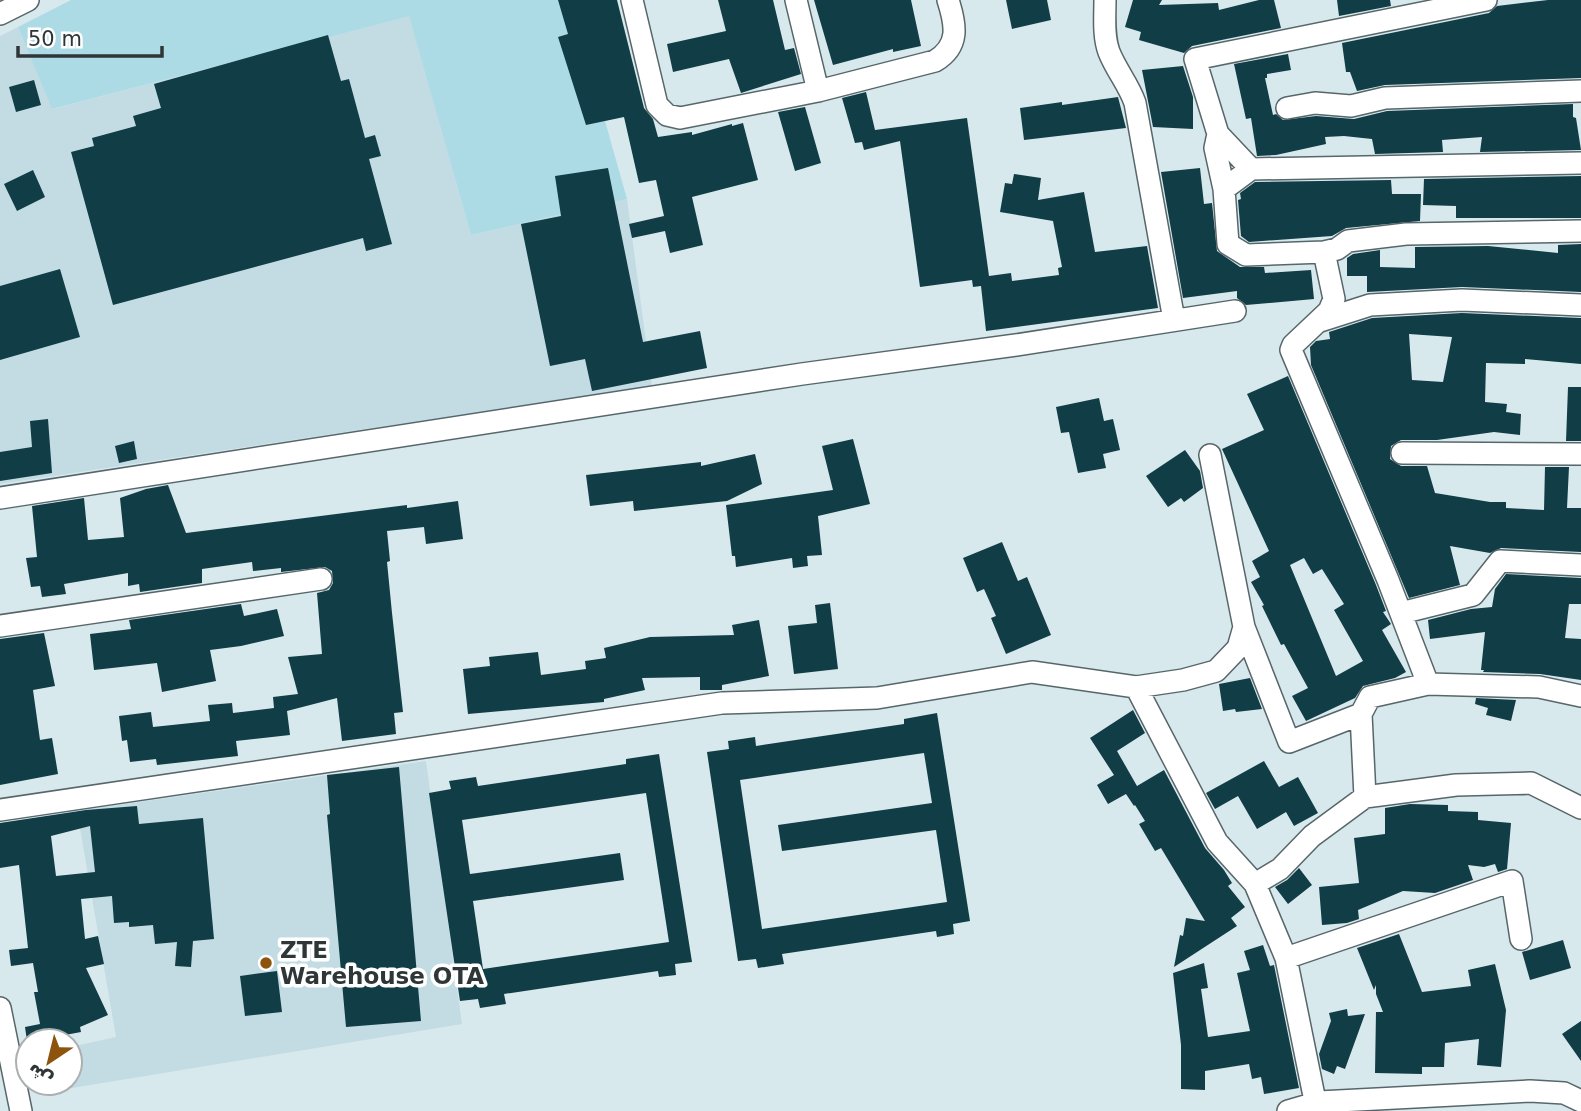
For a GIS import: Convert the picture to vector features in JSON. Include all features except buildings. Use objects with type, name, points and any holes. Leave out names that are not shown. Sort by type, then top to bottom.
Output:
[{"type":"street","points":[[0,14],[27,0]]},
{"type":"street","points":[[632,0],[655,99],[667,115],[680,118],[818,91],[935,61],[950,49],[956,30],[948,0]]},
{"type":"street","points":[[796,0],[818,91]]},
{"type":"street","points":[[1105,0],[1106,41],[1135,103],[1174,320]]},
{"type":"street","points":[[1251,169],[1218,134],[1195,59],[1486,0]]},
{"type":"street","points":[[1287,108],[1315,103],[1351,106],[1385,98],[1581,91]]},
{"type":"street","points":[[1218,134],[1215,148],[1224,189],[1228,244],[1246,255],[1324,252],[1337,249],[1348,241],[1406,234],[1581,232]]},
{"type":"street","points":[[1224,189],[1251,169],[1581,163]]},
{"type":"street","points":[[1324,252],[1334,299],[1329,311],[1291,350],[1428,684]]},
{"type":"street","points":[[1320,321],[1370,304],[1462,300],[1581,305]]},
{"type":"street","points":[[0,498],[802,374],[1016,345],[1234,311]]},
{"type":"street","points":[[1402,453],[1581,454]]},
{"type":"street","points":[[1210,455],[1244,627],[1289,742],[1361,714]]},
{"type":"street","points":[[1401,613],[1473,595],[1500,561],[1581,565]]},
{"type":"street","points":[[0,626],[321,579]]},
{"type":"street","points":[[0,810],[722,703],[877,698],[1032,672],[1136,687],[1183,680],[1216,671],[1238,648],[1244,627]]},
{"type":"street","points":[[1365,797],[1361,714],[1370,697],[1428,684],[1539,687],[1581,696]]},
{"type":"street","points":[[1136,687],[1217,842],[1255,884],[1286,958],[1314,1096],[1319,1102]]},
{"type":"street","points":[[1255,884],[1280,869],[1312,836],[1365,797],[1456,785],[1531,783],[1581,808]]},
{"type":"street","points":[[1286,958],[1512,881],[1521,939]]},
{"type":"street","points":[[0,1008],[22,1111]]},
{"type":"street","points":[[1287,1111],[1319,1102],[1530,1091],[1564,1093],[1581,1101]]},
{"type":"shaded area","points":[[71,0],[571,0],[627,199],[471,235],[409,16],[52,109],[18,27]]},
{"type":"shaded area","points":[[409,15],[471,235],[627,199],[652,386],[0,484],[0,36],[18,27],[53,109]]},
{"type":"shaded area","points":[[426,761],[462,1024],[84,1086],[84,1044],[116,1037],[77,811]]},
{"type":"place","name":"ZTE Warehouse OTA","points":[[266,963]]}]
